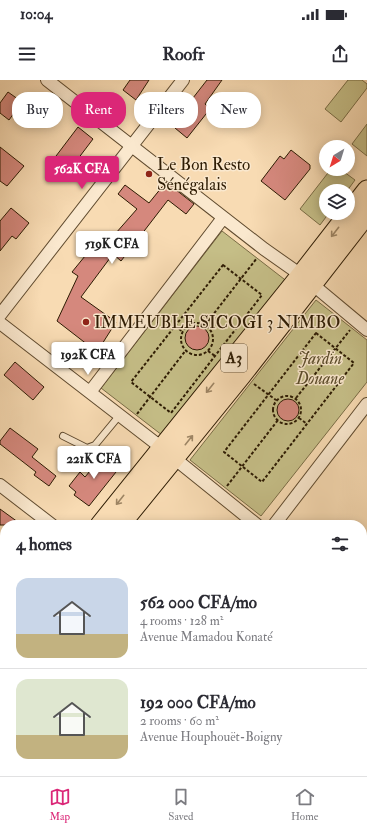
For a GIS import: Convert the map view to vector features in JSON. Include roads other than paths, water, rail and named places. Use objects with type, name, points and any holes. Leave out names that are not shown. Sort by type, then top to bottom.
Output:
[{"type":"highway","name":"A3","points":[[105,520],[242,374],[367,190]]},
{"type":"highway","name":"A3","points":[[123,520],[168,453],[307,280],[367,214]]},
{"type":"street","points":[[47,80],[264,249],[307,280],[367,330]]},
{"type":"street","points":[[0,314],[183,80]]},
{"type":"street","points":[[90,392],[224,218]]},
{"type":"street","points":[[0,323],[168,453],[251,520]]},
{"type":"street","points":[[278,520],[367,404]]},
{"type":"street","points":[[0,484],[46,520]]},
{"type":"lane","points":[[63,436],[87,448],[95,445],[119,416]]},
{"type":"place","name":"Le Bon Resto Sénégalais","points":[[149,174]]},
{"type":"place","name":"IMMEUBLE SICOGI 3 NIMBO","points":[[86,322]]},
{"type":"park label","name":"Jardin Douane","points":[[320,368]]}]
